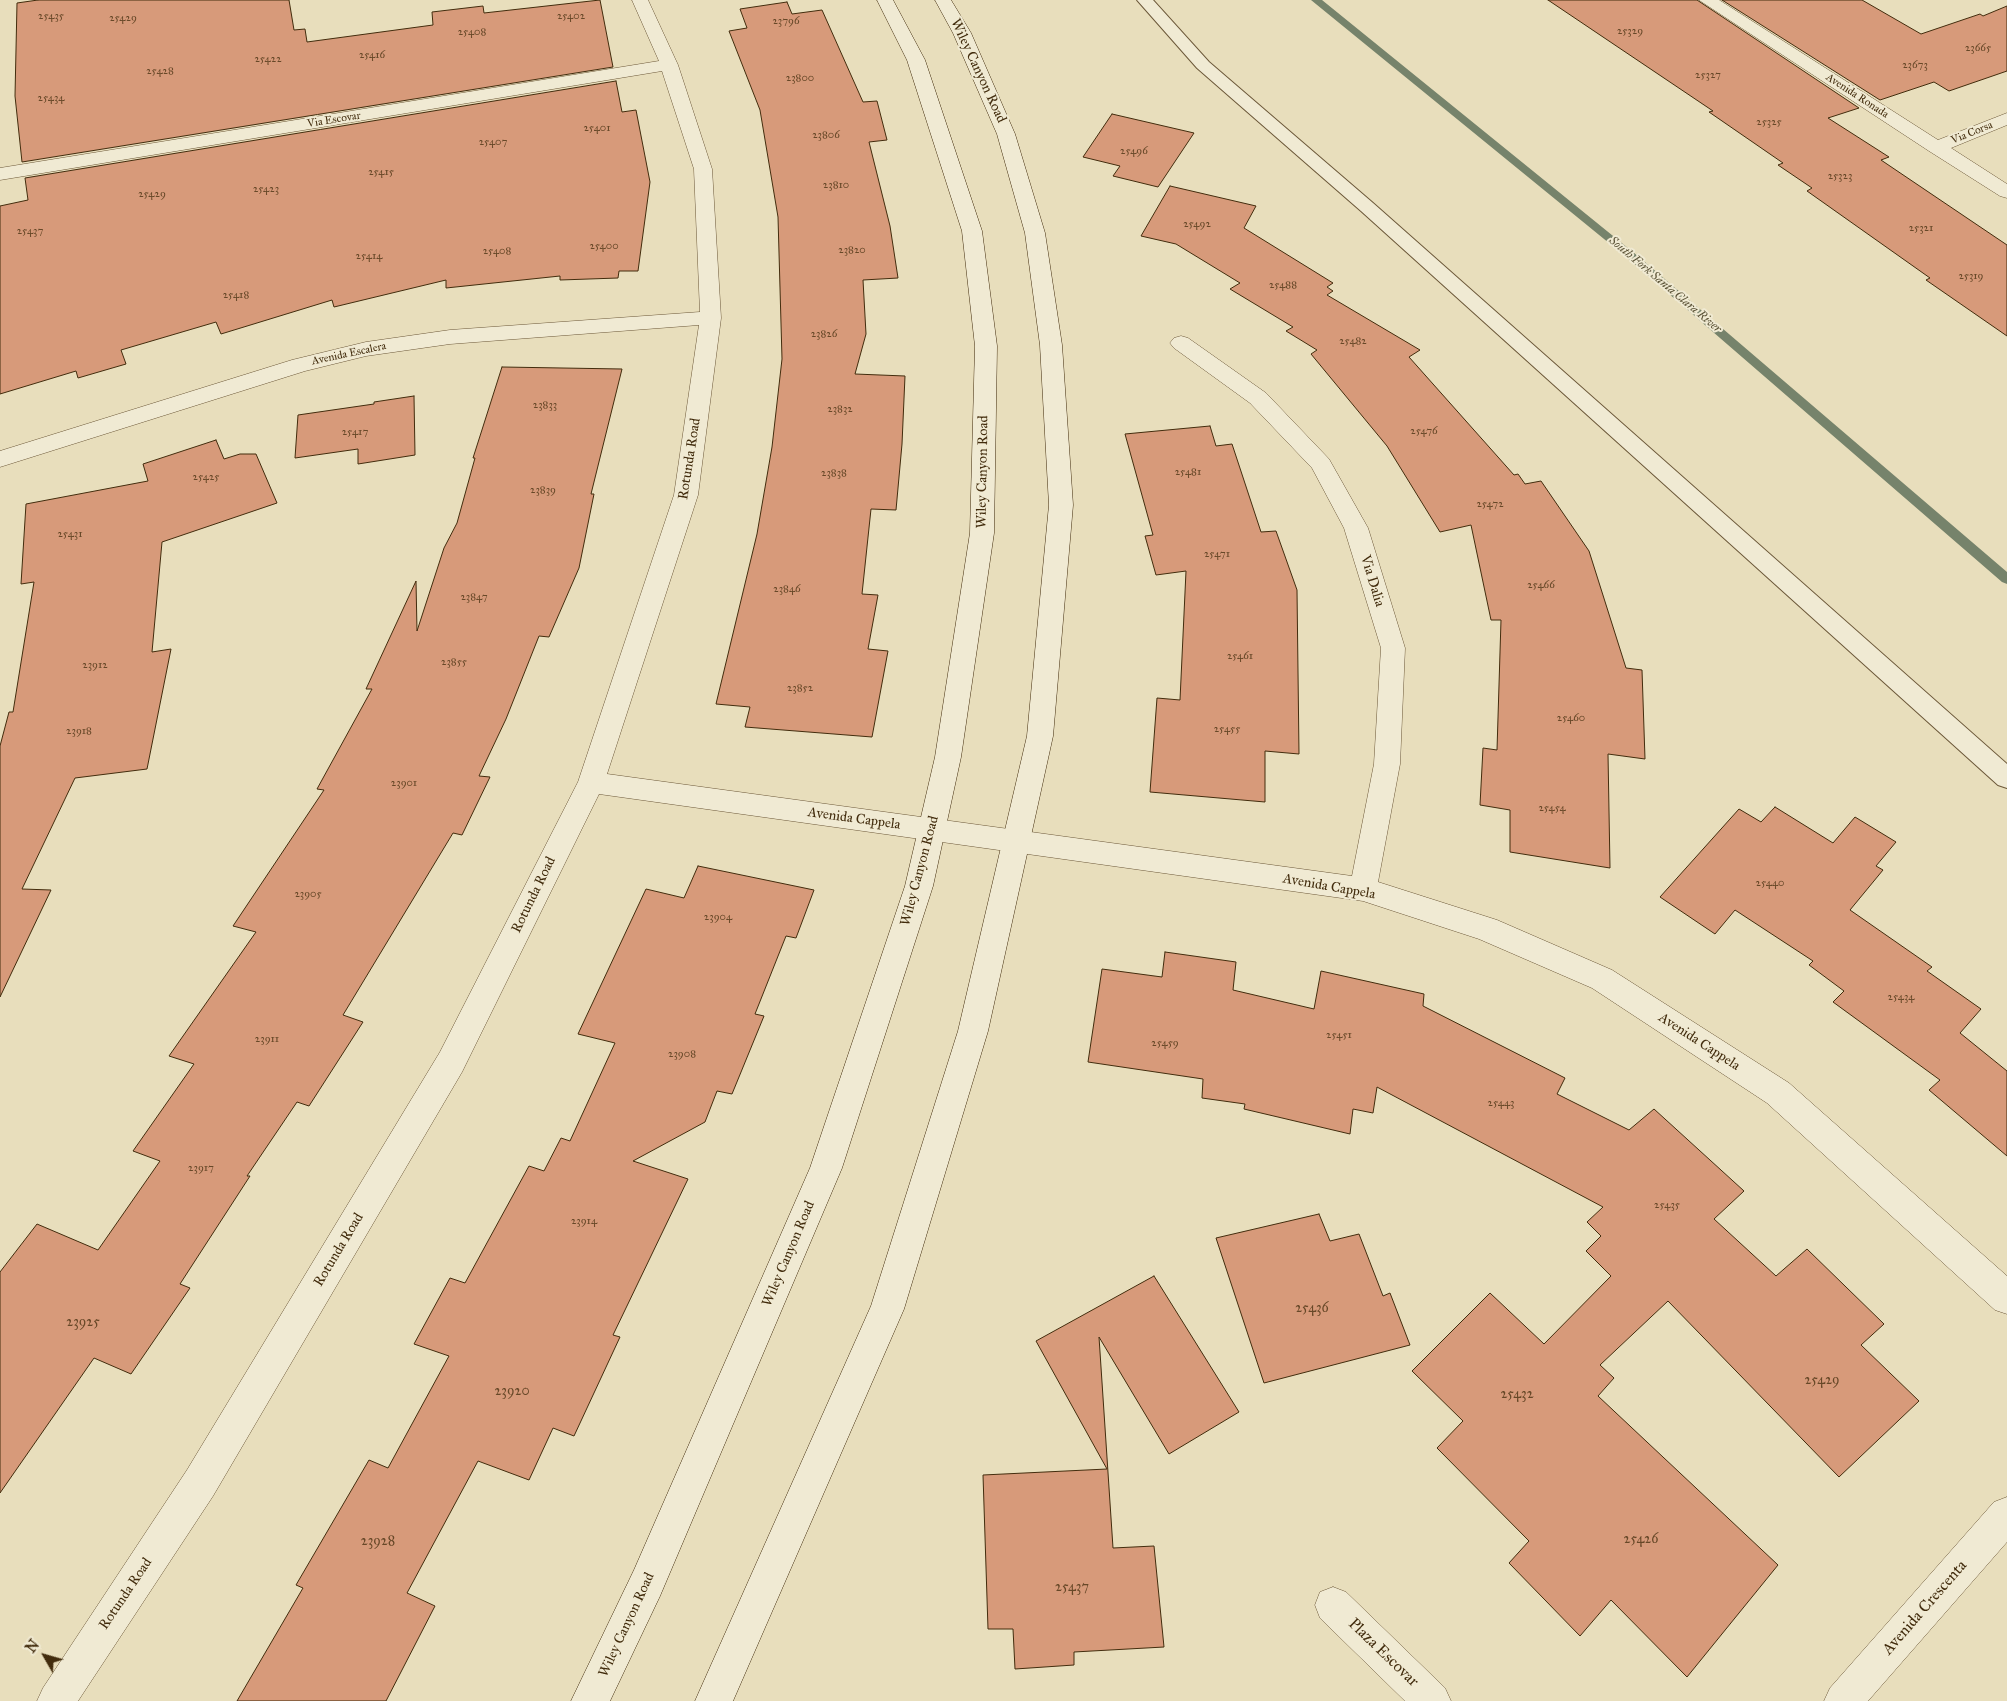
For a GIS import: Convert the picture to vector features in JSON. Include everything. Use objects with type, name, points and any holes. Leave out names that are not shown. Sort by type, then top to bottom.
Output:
[{"type":"street","name":"Rotunda Road","points":[[56,1701],[200,1483],[451,1062],[591,782],[686,495],[711,318],[703,169],[669,65],[640,0]]},
{"type":"street","name":"Wiley Canyon Road","points":[[590,1701],[647,1583],[826,1168],[919,886],[946,764],[982,533],[986,346],[972,231],[916,60],[885,0]]},
{"type":"street","name":"Wiley Canyon Road","points":[[714,1701],[887,1309],[973,1031],[1040,736],[1061,505],[1052,345],[1035,233],[1006,134],[962,33],[943,0]]},
{"type":"street","name":"Avenida Ronada","points":[[1708,0],[2007,192]]},
{"type":"street","name":"Via Escovar","points":[[0,174],[669,65]]},
{"type":"street","name":"Via Corsa","points":[[1936,147],[2007,119]]},
{"type":"street","name":"Avenida Escalera","points":[[0,459],[300,365],[366,349],[450,337],[711,318]]},
{"type":"street","name":"Via Dalia","points":[[1180,343],[1258,398],[1321,464],[1356,528],[1393,648],[1387,764],[1362,889]]},
{"type":"street","name":"Avenida Cappela","points":[[591,782],[1362,889],[1487,929],[1602,978],[1778,1094],[2007,1298]]},
{"type":"street","name":"Avenida Crescenta","points":[[1843,1701],[2007,1515]]},
{"type":"street","name":"Plaza Escovar","points":[[1333,1605],[1432,1701]]},
{"type":"lane","points":[[1145,0],[1203,65],[1367,207],[2007,778]]},
{"type":"building","points":[[38,0],[289,0],[294,30],[305,29],[307,42],[433,25],[432,12],[483,6],[484,13],[600,0],[613,67],[22,162],[15,96],[17,3]]},
{"type":"building","points":[[1548,0],[1697,0],[1859,108],[1828,118],[1889,157],[1881,160],[2007,245],[2007,336],[1926,280],[1930,278],[1807,191],[1812,188],[1778,165],[1783,163],[1709,112],[1713,111]]},
{"type":"building","points":[[1722,0],[1862,0],[1921,34],[1980,14],[1983,16],[2007,6],[2007,71],[1949,91],[1934,82],[1880,100]]},
{"type":"building","points":[[787,2],[792,14],[822,10],[863,102],[877,101],[887,140],[869,142],[890,226],[898,278],[863,280],[866,334],[855,374],[905,376],[902,444],[896,510],[871,509],[862,594],[878,595],[868,649],[888,651],[872,737],[745,727],[750,707],[716,704],[757,534],[772,447],[782,359],[778,217],[760,110],[729,31],[747,28],[740,9]]},
{"type":"building","points":[[616,81],[622,112],[636,110],[650,182],[638,271],[619,271],[618,278],[560,280],[560,276],[446,288],[446,280],[334,307],[332,300],[221,334],[216,322],[121,350],[126,364],[78,378],[76,371],[0,394],[0,206],[28,200],[25,178]]},
{"type":"building","points":[[1112,114],[1194,133],[1158,187],[1113,176],[1120,166],[1083,157]]},
{"type":"building","points":[[1170,186],[1256,206],[1244,228],[1333,283],[1327,287],[1333,291],[1327,295],[1420,350],[1409,357],[1514,475],[1518,474],[1525,484],[1541,481],[1589,551],[1626,668],[1642,670],[1645,759],[1608,754],[1610,868],[1510,852],[1510,810],[1480,805],[1483,748],[1497,750],[1501,620],[1491,620],[1471,525],[1440,532],[1387,446],[1311,354],[1317,350],[1286,331],[1293,327],[1230,289],[1240,283],[1176,244],[1141,236]]},
{"type":"building","points":[[502,367],[622,369],[591,494],[594,494],[579,568],[549,637],[539,636],[506,719],[479,776],[490,777],[462,835],[453,833],[343,1015],[363,1022],[309,1106],[297,1102],[247,1176],[250,1176],[180,1284],[190,1288],[131,1374],[94,1358],[0,1493],[0,1272],[37,1224],[98,1250],[160,1161],[133,1151],[194,1064],[169,1056],[256,932],[233,926],[324,790],[317,789],[372,689],[366,689],[416,581],[417,631],[444,548],[457,523],[475,458],[473,458]]},
{"type":"building","points":[[414,396],[415,455],[358,464],[358,449],[295,458],[298,415]]},
{"type":"building","points":[[1210,426],[1216,446],[1232,444],[1261,532],[1276,531],[1297,590],[1299,754],[1265,751],[1265,802],[1150,792],[1157,698],[1180,700],[1186,571],[1156,575],[1145,536],[1153,535],[1125,434]]},
{"type":"building","points":[[216,440],[224,459],[240,454],[256,454],[277,503],[162,542],[152,652],[171,649],[147,769],[75,778],[22,889],[51,890],[0,997],[0,746],[9,712],[13,712],[34,582],[21,584],[26,504],[148,481],[143,464]]},
{"type":"building","points":[[1775,807],[1833,843],[1855,817],[1896,842],[1876,866],[1883,870],[1850,910],[1932,967],[1927,971],[1981,1009],[1960,1033],[2007,1071],[2007,1156],[1929,1090],[1940,1080],[1833,1002],[1844,991],[1809,965],[1813,961],[1735,910],[1715,934],[1660,897],[1739,809],[1761,822]]},
{"type":"building","points":[[698,866],[814,890],[796,938],[786,936],[755,1014],[764,1016],[732,1094],[717,1091],[705,1122],[633,1161],[688,1179],[613,1335],[620,1337],[574,1436],[553,1428],[529,1480],[478,1461],[407,1593],[435,1606],[386,1701],[237,1701],[303,1588],[296,1585],[369,1460],[388,1468],[449,1356],[414,1344],[450,1278],[465,1283],[529,1166],[544,1171],[561,1138],[570,1141],[615,1043],[578,1034],[646,889],[684,898]]},
{"type":"building","points":[[1165,952],[1236,962],[1233,990],[1314,1009],[1321,971],[1424,994],[1423,1006],[1565,1078],[1557,1094],[1629,1130],[1654,1109],[1744,1191],[1714,1219],[1776,1276],[1807,1249],[1884,1324],[1861,1345],[1919,1401],[1839,1477],[1668,1301],[1600,1365],[1614,1378],[1598,1396],[1778,1565],[1687,1677],[1611,1600],[1580,1636],[1509,1563],[1529,1541],[1437,1448],[1463,1421],[1412,1371],[1490,1293],[1544,1344],[1611,1276],[1586,1251],[1601,1236],[1587,1222],[1603,1207],[1377,1087],[1373,1113],[1353,1109],[1350,1134],[1244,1109],[1245,1104],[1202,1098],[1203,1079],[1088,1062],[1102,969],[1162,977]]},
{"type":"building","points":[[1319,1214],[1330,1241],[1359,1234],[1383,1296],[1390,1293],[1410,1345],[1264,1383],[1216,1238]]},
{"type":"building","points":[[1154,1276],[1239,1412],[1169,1454],[1099,1337],[1113,1548],[1154,1546],[1164,1647],[1074,1652],[1074,1665],[1015,1669],[1013,1629],[988,1629],[983,1475],[1107,1469],[1036,1341]]},
{"type":"waterway","name":"South Fork Santa Clara River","points":[[1316,0],[1635,259],[2007,579]]}]
